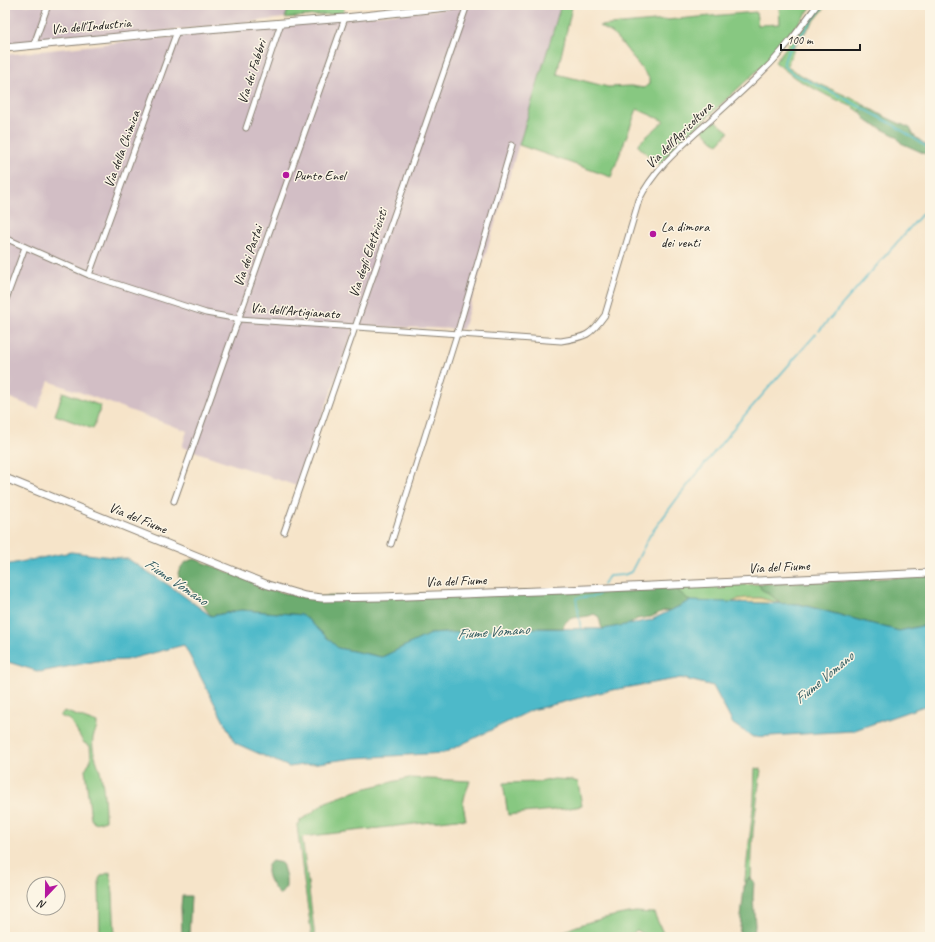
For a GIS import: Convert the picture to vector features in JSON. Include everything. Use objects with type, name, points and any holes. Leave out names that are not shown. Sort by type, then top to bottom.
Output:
[{"type":"street","points":[[34,44],[48,5]]},
{"type":"street","name":"Via dell'Industria","points":[[5,48],[177,31],[345,18],[466,5]]},
{"type":"street","name":"Via degli Elettricisti","points":[[284,532],[466,5]]},
{"type":"street","name":"Via dell'Agricoltura","points":[[594,330],[605,315],[639,200],[645,186],[677,150],[763,71],[784,48],[816,5]]},
{"type":"street","name":"Via dei Pastai","points":[[174,501],[345,18]]},
{"type":"street","name":"Via dei Fabbri","points":[[246,128],[281,23]]},
{"type":"street","name":"Via della Chimica","points":[[89,275],[177,31]]},
{"type":"street","points":[[392,544],[457,334],[512,144]]},
{"type":"street","name":"Via dell'Artigianato","points":[[5,238],[89,275],[206,313],[238,319],[561,341],[582,338],[594,330]]},
{"type":"street","points":[[5,302],[26,247]]},
{"type":"street","name":"Via del Fiume","points":[[5,478],[268,585],[287,592],[310,597],[382,597],[930,573]]},
{"type":"shaded area","points":[[5,5],[290,5],[285,18],[5,48]]},
{"type":"shaded area","points":[[486,5],[561,5],[463,329],[355,326],[297,486],[182,447],[187,431],[49,381],[38,409],[5,396],[5,55],[286,24]]},
{"type":"green space","points":[[290,5],[345,5],[343,13],[285,18]]},
{"type":"green space","points":[[561,5],[570,5],[572,7],[557,74],[608,87],[631,86],[644,88],[649,84],[649,78],[612,33],[599,26],[756,12],[758,25],[780,24],[779,7],[813,5],[771,58],[691,132],[659,165],[637,145],[664,121],[637,109],[611,177],[519,145]]},
{"type":"green space","points":[[818,5],[827,5],[794,46],[787,67],[808,79],[860,102],[864,105],[860,112],[795,78],[775,62]]},
{"type":"green space","points":[[864,105],[883,116],[910,128],[914,136],[930,148],[930,156],[901,143],[896,136],[868,122],[860,112]]},
{"type":"green space","points":[[714,120],[729,132],[718,144],[702,129]]},
{"type":"green space","points":[[63,392],[101,406],[93,429],[55,415]]},
{"type":"green space","points":[[195,559],[277,591],[301,597],[675,588],[690,601],[651,617],[637,619],[628,625],[603,629],[599,617],[594,614],[568,620],[563,628],[525,628],[431,634],[382,657],[338,648],[303,615],[241,610],[211,616],[188,585],[179,577],[178,573],[182,565]]},
{"type":"green space","points":[[930,576],[930,624],[899,631],[800,604],[782,604],[761,589],[759,584]]},
{"type":"green space","points":[[759,584],[765,592],[782,604],[760,598],[739,599],[727,606],[689,601],[675,588]]},
{"type":"green space","points":[[64,711],[97,723],[97,728],[93,738],[93,746],[102,783],[105,821],[94,823],[91,819],[85,770],[91,759],[90,746],[84,743],[70,720],[60,716]]},
{"type":"green space","points":[[755,768],[761,769],[753,831],[751,878],[747,880],[744,888],[754,799]]},
{"type":"green space","points":[[409,778],[470,781],[463,804],[466,820],[457,819],[302,837],[315,937],[312,937],[297,825],[300,823],[300,820],[326,802],[362,789]]},
{"type":"green space","points":[[554,779],[578,782],[582,806],[508,815],[503,783],[540,782]]},
{"type":"green space","points":[[272,861],[282,863],[286,877],[286,887],[280,895],[268,878],[267,869]]},
{"type":"green space","points":[[110,872],[113,894],[115,937],[100,937],[99,879],[101,876]]},
{"type":"green space","points":[[751,878],[754,881],[754,937],[739,937],[744,888],[747,880]]},
{"type":"green space","points":[[182,896],[191,896],[189,937],[182,937]]},
{"type":"green space","points":[[636,912],[654,913],[663,933],[649,937],[637,930],[631,937],[557,937],[571,928],[582,924]]},
{"type":"sand","points":[[746,598],[760,598],[782,604],[732,602]]},
{"type":"water","name":"Fiume Vomano","points":[[71,552],[128,559],[173,588],[211,616],[241,610],[303,615],[338,648],[382,657],[430,634],[525,628],[603,629],[651,620],[690,601],[799,604],[899,631],[930,624],[930,704],[852,731],[753,737],[733,724],[713,686],[681,678],[607,691],[532,710],[444,753],[355,758],[289,767],[235,743],[184,645],[126,660],[97,661],[40,672],[5,661],[5,565]]},
{"type":"waterway","points":[[824,5],[787,53],[784,66],[792,73],[840,96],[892,124],[930,149]]},
{"type":"waterway","points":[[819,331],[930,205]]},
{"type":"waterway","points":[[603,585],[609,576],[624,575],[631,572],[650,535],[676,500],[736,425],[816,334]]},
{"type":"waterway","points":[[581,630],[576,598],[597,596],[600,592]]},
{"type":"place","name":"Punto Enel","points":[[286,175]]},
{"type":"place","name":"La dimora dei venti","points":[[653,234]]}]
